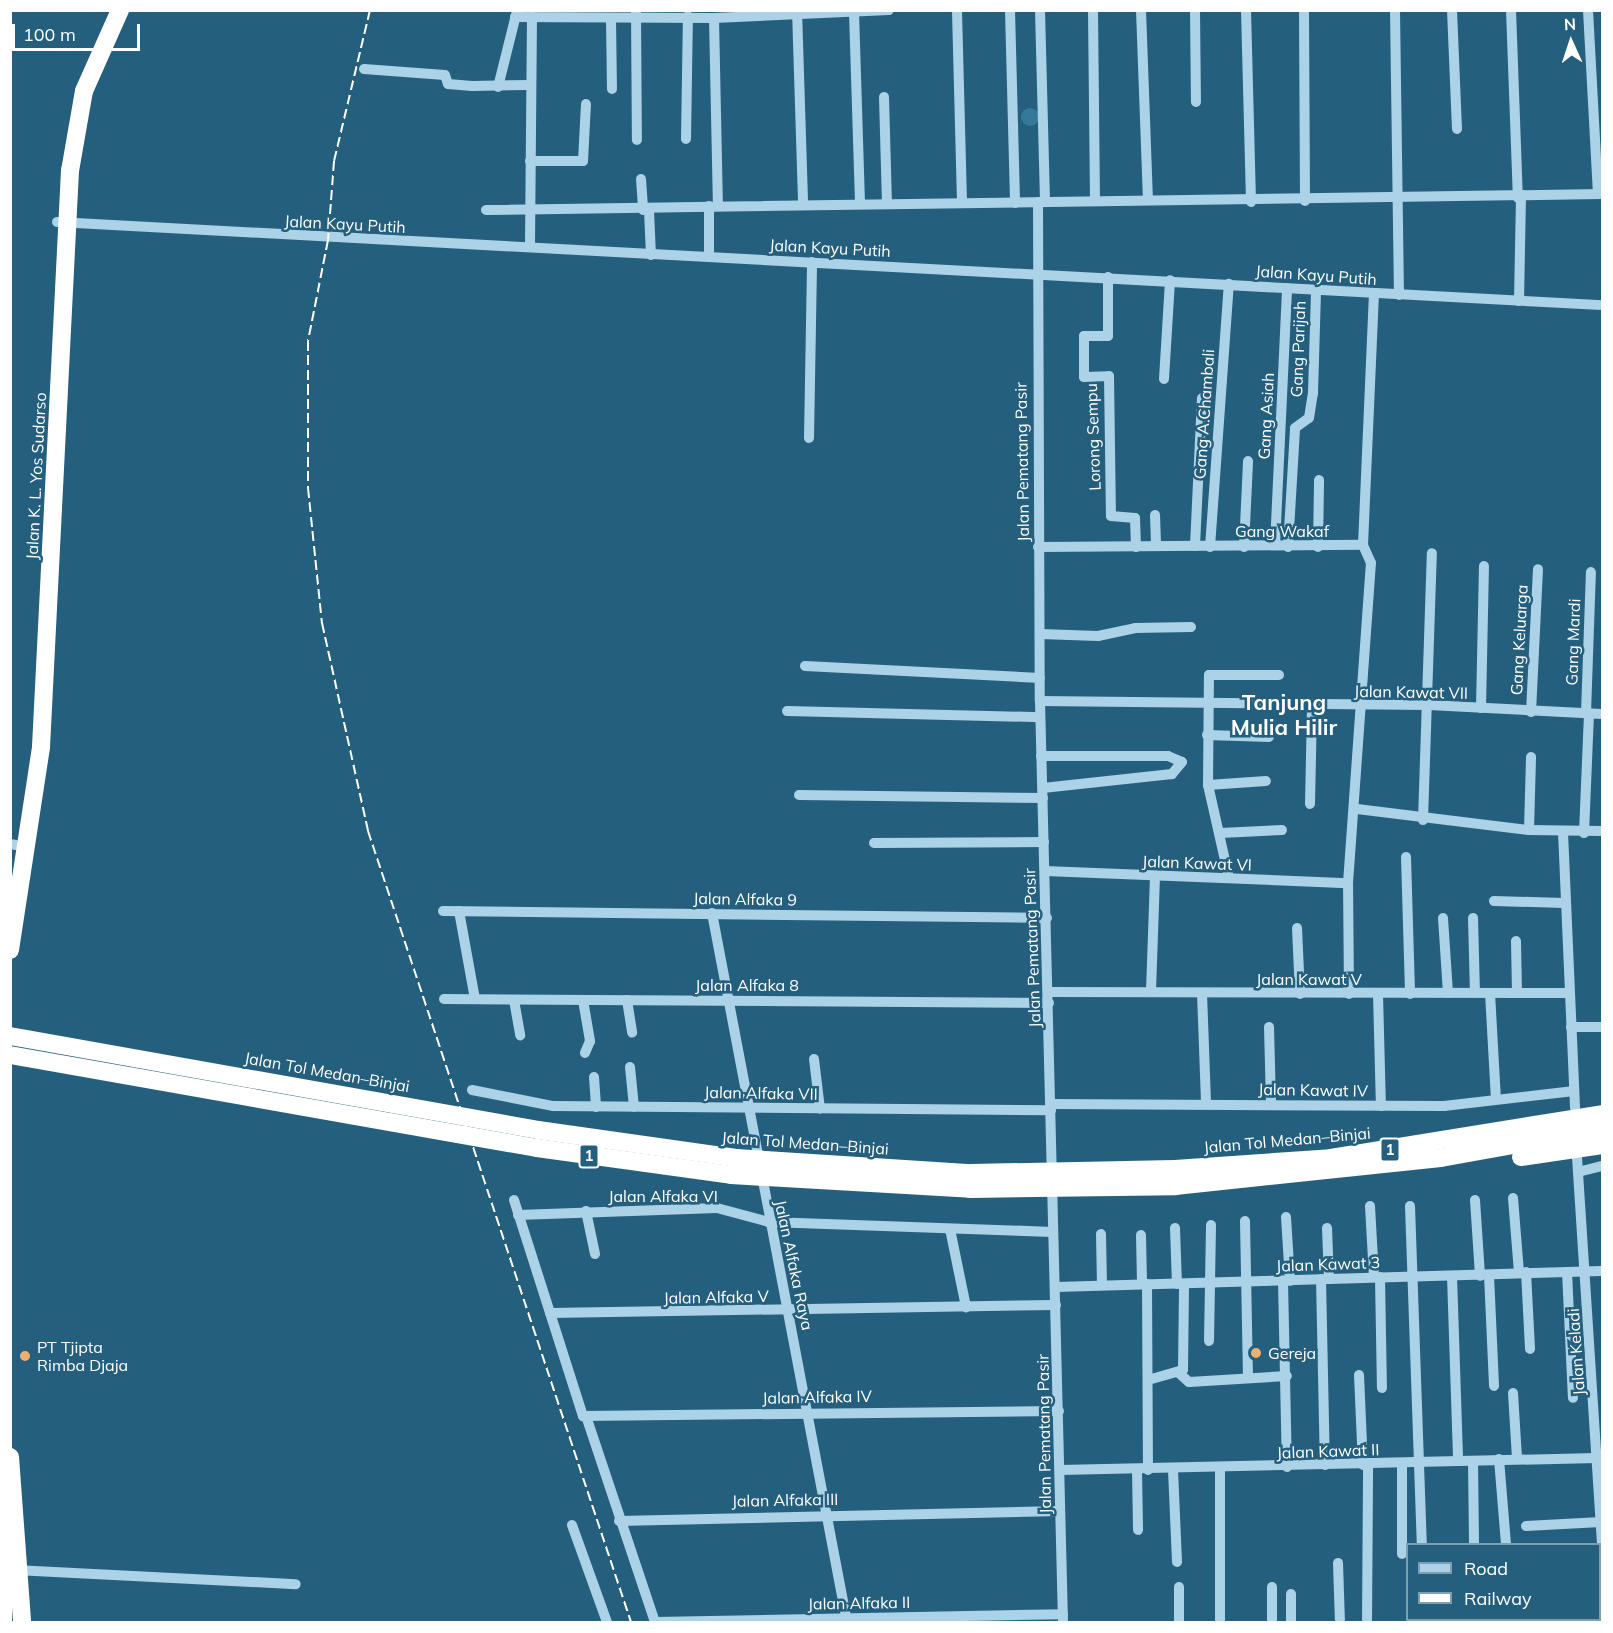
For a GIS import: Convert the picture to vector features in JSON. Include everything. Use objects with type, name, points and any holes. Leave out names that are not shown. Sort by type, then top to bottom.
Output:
[{"type":"highway","name":"Jalan K. L. Yos Sudarso","points":[[10,879],[32,712],[68,118],[87,49],[107,10]]},
{"type":"highway","name":"Jalan K. L. Yos Sudarso","points":[[10,950],[41,747],[62,222],[84,91],[120,10]]},
{"type":"highway","name":"Jalan Tol Medan–Binjai","points":[[10,1036],[538,1130],[735,1158],[971,1173],[1175,1177],[1247,1181],[1442,1158],[1602,1130]]},
{"type":"highway","name":"Jalan Tol Medan–Binjai","points":[[10,1055],[537,1148],[731,1175],[971,1189],[1175,1177],[1331,1158],[1602,1114]]},
{"type":"highway","points":[[1247,1181],[1356,1175],[1602,1145]]},
{"type":"highway","points":[[10,1457],[14,1570],[22,1623]]},
{"type":"highway","points":[[10,1608],[12,1623]]},
{"type":"street","points":[[498,87],[516,14],[532,17],[611,19],[636,14],[714,18],[770,13],[889,10]]},
{"type":"street","points":[[952,10],[964,10]]},
{"type":"street","points":[[1010,10],[1015,202]]},
{"type":"street","name":"Jalan Pematang Pasir","points":[[1040,10],[1042,202],[1038,273],[1040,717],[1046,871],[1063,1618]]},
{"type":"street","points":[[1093,10],[1095,201]]},
{"type":"street","points":[[1141,10],[1148,200]]},
{"type":"street","points":[[1195,10],[1197,102]]},
{"type":"street","points":[[1246,10],[1251,202]]},
{"type":"street","points":[[1304,10],[1305,201]]},
{"type":"street","points":[[1395,10],[1401,200],[1399,295]]},
{"type":"street","points":[[1452,10],[1457,129]]},
{"type":"street","points":[[1511,10],[1519,197],[1519,301]]},
{"type":"street","points":[[486,210],[646,210],[803,204],[1148,200],[1251,202],[1401,200],[1600,194],[1588,10]]},
{"type":"street","points":[[957,11],[962,203]]},
{"type":"street","points":[[797,12],[803,204]]},
{"type":"street","points":[[854,12],[860,204]]},
{"type":"street","points":[[636,14],[637,140]]},
{"type":"street","points":[[686,139],[688,16]]},
{"type":"street","points":[[530,245],[532,17]]},
{"type":"street","points":[[709,257],[714,206],[714,18]]},
{"type":"street","points":[[611,19],[612,88]]},
{"type":"street","points":[[364,69],[440,74],[448,84],[498,87],[531,85]]},
{"type":"street","points":[[884,97],[887,203]]},
{"type":"street","points":[[530,161],[583,161],[586,104]]},
{"type":"street","points":[[641,179],[651,255]]},
{"type":"street","name":"Jalan Kayu Putih","points":[[62,222],[328,240],[530,245],[651,255],[1038,273],[1374,294],[1602,305]]},
{"type":"street","points":[[809,438],[812,262]]},
{"type":"street","name":"Lorong Sempu","points":[[1108,277],[1108,336],[1084,336],[1084,376],[1109,376],[1111,516],[1133,516],[1136,547]]},
{"type":"street","points":[[1164,379],[1170,280]]},
{"type":"street","name":"Gang A.Chambali","points":[[1210,546],[1229,284]]},
{"type":"street","name":"Gang Asiah","points":[[1275,545],[1287,288]]},
{"type":"street","name":"Gang Parijah","points":[[1288,547],[1295,428],[1309,418],[1313,393],[1316,290]]},
{"type":"street","points":[[1349,994],[1348,883],[1365,705],[1371,563],[1363,545],[1374,294]]},
{"type":"street","points":[[1195,546],[1202,398]]},
{"type":"street","points":[[1201,435],[1218,436]]},
{"type":"street","points":[[1245,546],[1248,461]]},
{"type":"street","points":[[1318,546],[1319,480]]},
{"type":"street","points":[[1155,515],[1156,546]]},
{"type":"street","name":"Gang Wakaf","points":[[1038,547],[1363,545]]},
{"type":"street","points":[[1423,820],[1432,553]]},
{"type":"street","points":[[1481,708],[1484,566]]},
{"type":"street","name":"Gang Keluarga","points":[[1531,711],[1538,570]]},
{"type":"street","name":"Gang Mardi","points":[[1584,832],[1591,572]]},
{"type":"street","points":[[1040,634],[1098,636],[1135,628],[1191,627]]},
{"type":"street","points":[[804,666],[1040,678]]},
{"type":"street","points":[[1229,878],[1221,833],[1208,785],[1207,704],[1211,673],[1279,675]]},
{"type":"street","name":"Jalan Kawat VII","points":[[1040,701],[1312,706],[1428,705],[1602,714]]},
{"type":"street","points":[[1310,804],[1312,706]]},
{"type":"street","points":[[787,711],[1040,717]]},
{"type":"street","points":[[1207,735],[1269,737]]},
{"type":"street","points":[[799,795],[1043,793],[1172,774],[1182,762],[1168,756],[1041,756]]},
{"type":"street","points":[[1529,830],[1531,757]]},
{"type":"street","points":[[1208,785],[1266,781]]},
{"type":"street","points":[[1356,809],[1423,820],[1529,830],[1602,831]]},
{"type":"street","points":[[1221,833],[1282,830]]},
{"type":"street","points":[[1563,832],[1564,903],[1575,1108]]},
{"type":"street","points":[[874,843],[1044,842]]},
{"type":"street","points":[[1406,857],[1410,994]]},
{"type":"street","name":"Jalan Kawat VI","points":[[1046,871],[1348,883]]},
{"type":"street","points":[[1151,991],[1155,876]]},
{"type":"street","points":[[1494,901],[1564,903]]},
{"type":"street","name":"Jalan Alfaka 9","points":[[443,910],[1047,918]]},
{"type":"street","points":[[459,911],[475,999]]},
{"type":"street","name":"Jalan Alfaka Raya","points":[[712,913],[725,1000],[769,1222],[811,1412],[847,1621]]},
{"type":"street","points":[[1443,918],[1448,993]]},
{"type":"street","points":[[1473,918],[1474,992]]},
{"type":"street","points":[[1297,928],[1300,994]]},
{"type":"street","points":[[1516,941],[1517,993]]},
{"type":"street","name":"Jalan Kawat V","points":[[1049,997],[1151,991],[1300,994],[1568,993]]},
{"type":"street","points":[[1202,993],[1206,1104]]},
{"type":"street","points":[[1490,993],[1496,1100]]},
{"type":"street","points":[[1378,994],[1381,1106]]},
{"type":"street","name":"Jalan Alfaka 8","points":[[444,999],[725,1000],[1049,997]]},
{"type":"street","points":[[627,999],[632,1033]]},
{"type":"street","points":[[514,1000],[520,1035]]},
{"type":"street","points":[[583,1000],[590,1041],[585,1053]]},
{"type":"street","points":[[1269,1027],[1271,1105]]},
{"type":"street","points":[[1571,1027],[1602,1027]]},
{"type":"street","points":[[814,1059],[820,1109]]},
{"type":"street","points":[[630,1067],[634,1107]]},
{"type":"street","points":[[594,1077],[596,1107]]},
{"type":"street","name":"Jalan Alfaka VII","points":[[472,1090],[553,1106],[748,1109],[1051,1107]]},
{"type":"street","name":"Jalan Kawat IV","points":[[1051,1107],[1206,1104],[1381,1106],[1496,1100],[1574,1091]]},
{"type":"street","name":"Jalan Keladi","points":[[1577,1157],[1602,1545]]},
{"type":"street","points":[[1578,1172],[1602,1166]]},
{"type":"street","points":[[1514,1198],[1530,1348]]},
{"type":"street","points":[[513,1200],[582,1414],[655,1622]]},
{"type":"street","points":[[1475,1200],[1494,1386]]},
{"type":"street","points":[[1371,1206],[1382,1388]]},
{"type":"street","points":[[1410,1206],[1422,1463],[1422,1543]]},
{"type":"street","name":"Jalan Alfaka VI","points":[[518,1215],[717,1208],[769,1222],[1053,1232]]},
{"type":"street","points":[[586,1211],[595,1254]]},
{"type":"street","points":[[1286,1217],[1287,1467]]},
{"type":"street","points":[[1245,1221],[1248,1378]]},
{"type":"street","points":[[1209,1341],[1212,1284],[1211,1225]]},
{"type":"street","points":[[950,1228],[966,1307]]},
{"type":"street","points":[[1175,1228],[1180,1284],[1180,1374],[1189,1382],[1287,1376]]},
{"type":"street","points":[[1325,1465],[1327,1228]]},
{"type":"street","points":[[1101,1234],[1102,1285]]},
{"type":"street","points":[[1138,1530],[1148,1380],[1141,1234]]},
{"type":"street","name":"Jalan Kawat 3","points":[[1056,1287],[1602,1271]]},
{"type":"street","points":[[1567,1272],[1573,1398]]},
{"type":"street","points":[[1452,1276],[1458,1461]]},
{"type":"street","name":"Jalan Alfaka V","points":[[550,1313],[788,1312],[1056,1305]]},
{"type":"street","points":[[1569,1315],[1588,1315]]},
{"type":"street","points":[[1572,1361],[1591,1360]]},
{"type":"street","points":[[1148,1380],[1180,1374]]},
{"type":"street","points":[[1359,1376],[1365,1465],[1367,1623]]},
{"type":"street","points":[[1513,1393],[1517,1459]]},
{"type":"street","name":"Jalan Alfaka IV","points":[[582,1414],[1059,1412]]},
{"type":"street","name":"Jalan Kawat II","points":[[1060,1470],[1220,1469],[1499,1459],[1598,1458]]},
{"type":"street","points":[[1499,1459],[1506,1543]]},
{"type":"street","points":[[1473,1461],[1474,1543]]},
{"type":"street","points":[[1402,1464],[1402,1554]]},
{"type":"street","points":[[1220,1469],[1220,1623]]},
{"type":"street","points":[[1173,1470],[1177,1562]]},
{"type":"street","name":"Jalan Alfaka III","points":[[619,1521],[830,1514],[1060,1511]]},
{"type":"street","points":[[1526,1526],[1601,1522]]},
{"type":"street","points":[[572,1525],[607,1623]]},
{"type":"street","points":[[1338,1563],[1341,1623]]},
{"type":"street","points":[[14,1570],[296,1584]]},
{"type":"street","points":[[1179,1587],[1179,1623]]},
{"type":"street","points":[[1272,1587],[1272,1623]]},
{"type":"street","points":[[1292,1594],[1292,1623]]},
{"type":"street","name":"Jalan Alfaka II","points":[[655,1622],[1063,1618]]},
{"type":"shaded area","points":[[1030,108],[1036,111],[1039,117],[1036,123],[1030,126],[1024,123],[1021,117],[1024,111]]},
{"type":"railway","points":[[370,10],[334,161],[328,240],[308,341],[308,488],[322,623],[368,831],[631,1622]]},
{"type":"place","name":"Gereja","points":[[1256,1353]]},
{"type":"place","name":"PT Tjipta Rimba Djaja","points":[[25,1356]]},
{"type":"district","name":"Tanjung Mulia Hilir","points":[[1284,714]]}]
